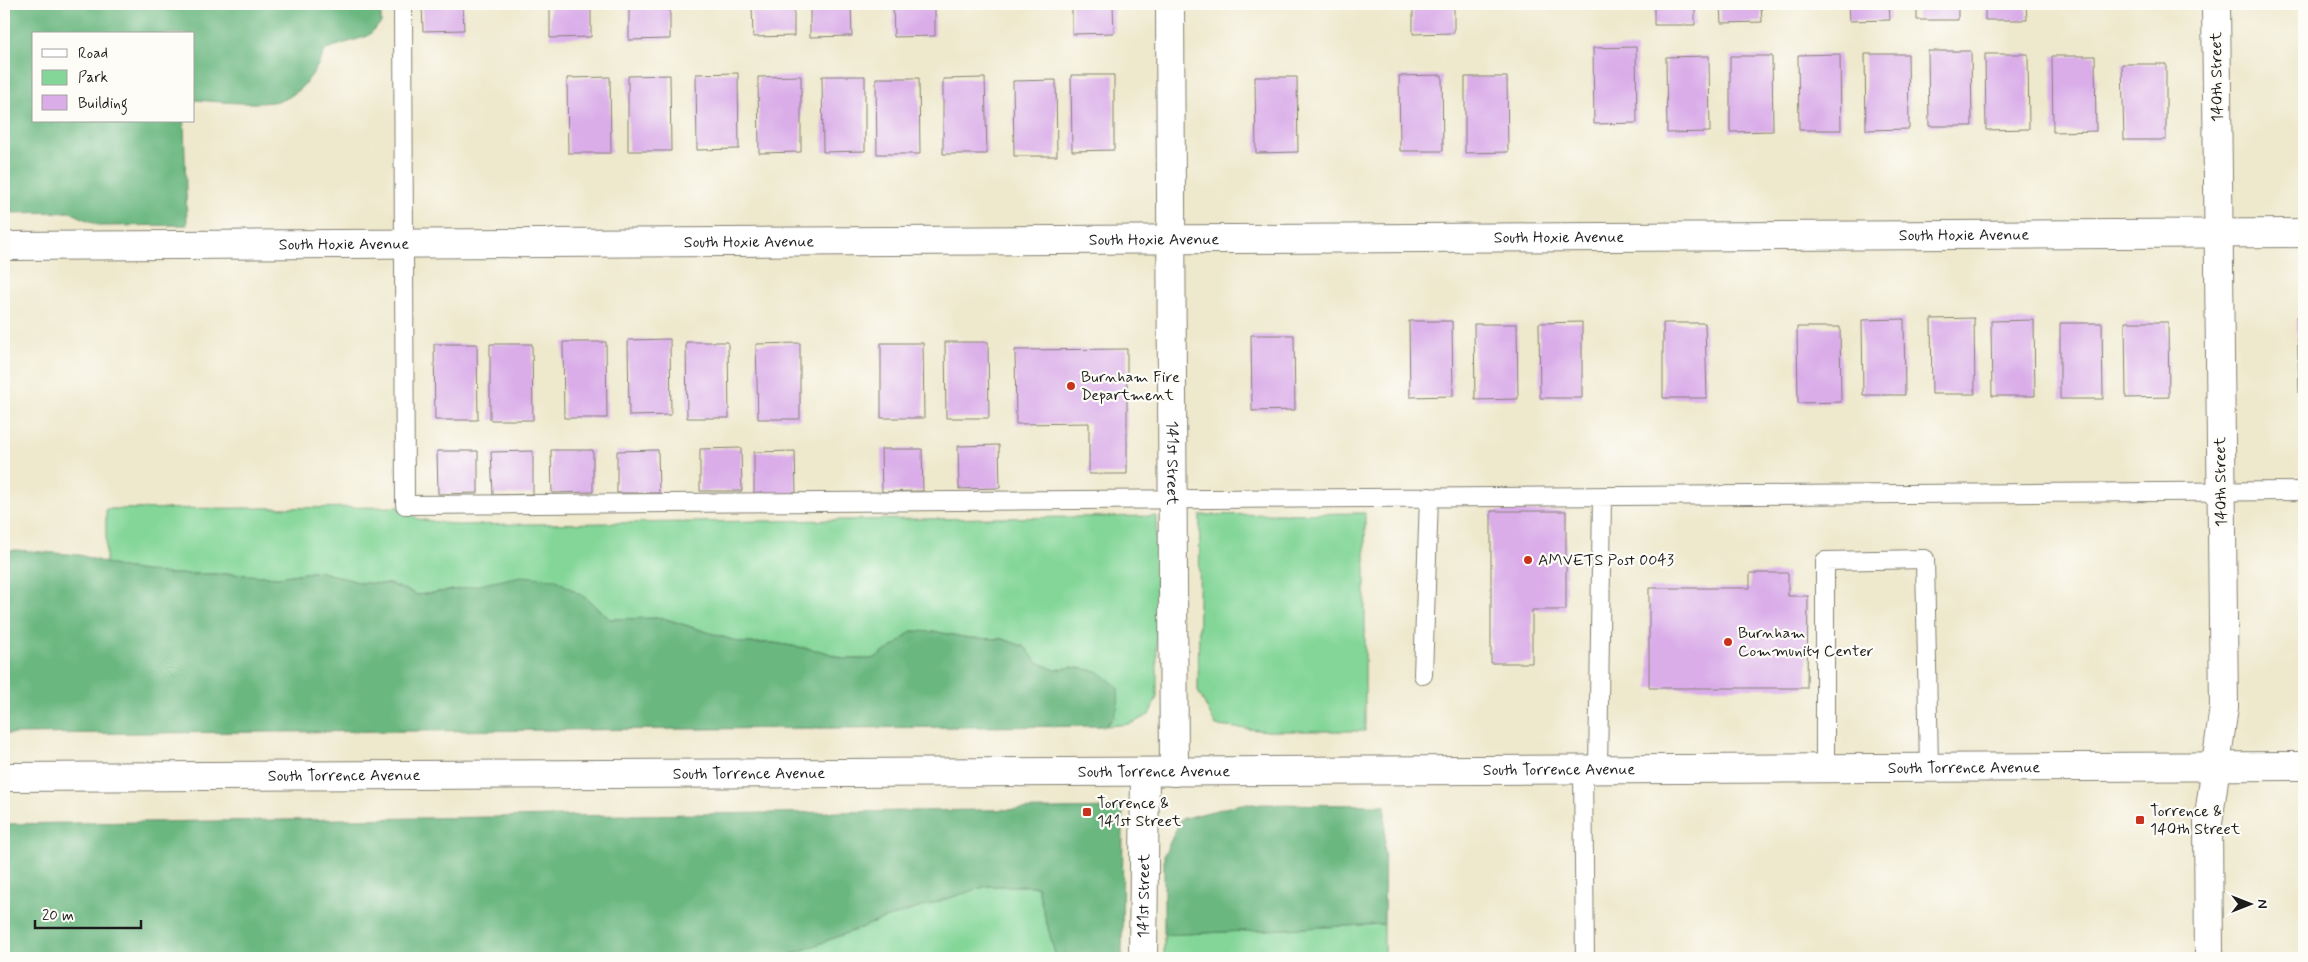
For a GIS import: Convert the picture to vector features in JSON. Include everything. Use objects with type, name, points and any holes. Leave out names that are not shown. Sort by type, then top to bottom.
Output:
[{"type":"street","name":"141st Street","points":[[1170,4],[1174,772]]},
{"type":"street","name":"140th Street","points":[[2209,958],[2208,823],[2224,707],[2216,4]]},
{"type":"street","name":"South Hoxie Avenue","points":[[4,246],[2304,233]]},
{"type":"street","name":"South Torrence Avenue","points":[[4,778],[2304,766]]},
{"type":"street","name":"141st Street","points":[[1143,958],[1144,772]]},
{"type":"lane","points":[[403,4],[405,505],[2304,491]]},
{"type":"lane","points":[[1585,958],[1602,496]]},
{"type":"lane","points":[[1423,675],[1429,497]]},
{"type":"lane","points":[[1825,769],[1825,561],[1925,559],[1929,768]]},
{"type":"green space","points":[[4,4],[381,4],[381,23],[368,36],[326,49],[311,76],[295,93],[281,100],[270,102],[195,100],[195,32],[32,32],[32,122],[184,122],[187,225],[100,226],[70,212],[4,213]]},
{"type":"green space","points":[[402,507],[418,519],[457,525],[1156,516],[1157,697],[1149,715],[1130,724],[1106,726],[1115,717],[1072,667],[1055,670],[1037,662],[1025,647],[1003,639],[969,638],[937,632],[912,631],[897,644],[873,659],[844,659],[822,651],[774,643],[742,643],[663,618],[610,619],[587,599],[460,589],[418,595],[390,584],[362,583],[318,571],[278,577],[231,574],[168,574],[122,568],[106,563],[106,509]]},
{"type":"green space","points":[[1365,513],[1365,731],[1269,731],[1216,726],[1198,691],[1200,515]]},
{"type":"green space","points":[[15,550],[80,555],[122,568],[168,574],[231,574],[278,577],[318,571],[362,583],[390,584],[418,595],[460,589],[521,576],[555,579],[587,599],[610,619],[663,618],[742,643],[774,643],[822,651],[844,659],[873,659],[897,644],[911,631],[937,632],[969,638],[1003,639],[1025,647],[1037,662],[1055,670],[1072,667],[1098,671],[1118,687],[1118,704],[1116,713],[1105,726],[4,734],[4,552]]},
{"type":"green space","points":[[1241,804],[1385,805],[1384,924],[1164,935],[1164,855],[1181,819]]},
{"type":"green space","points":[[1123,808],[1122,958],[1056,958],[1037,886],[987,886],[884,919],[782,958],[4,958],[4,824]]},
{"type":"green space","points":[[987,886],[1037,886],[1056,958],[782,958],[884,919]]},
{"type":"green space","points":[[1384,924],[1384,958],[1164,958],[1164,935]]},
{"type":"building","points":[[422,4],[463,4],[464,30],[423,31]]},
{"type":"building","points":[[550,4],[591,4],[591,37],[550,38]]},
{"type":"building","points":[[629,4],[670,4],[670,39],[629,40]]},
{"type":"building","points":[[752,4],[794,4],[794,36],[753,37]]},
{"type":"building","points":[[810,4],[851,4],[852,36],[810,37]]},
{"type":"building","points":[[893,4],[935,4],[935,36],[894,37]]},
{"type":"building","points":[[1072,4],[1113,4],[1114,33],[1072,34]]},
{"type":"building","points":[[1413,4],[1454,4],[1454,33],[1413,34]]},
{"type":"building","points":[[1654,4],[1695,4],[1695,25],[1654,25]]},
{"type":"building","points":[[1720,4],[1761,4],[1762,22],[1721,23]]},
{"type":"building","points":[[1848,4],[1889,4],[1890,20],[1849,21]]},
{"type":"building","points":[[1917,4],[1958,4],[1958,20],[1917,20]]},
{"type":"building","points":[[1985,4],[2026,4],[2027,20],[1985,20]]},
{"type":"building","points":[[1636,47],[1637,123],[1594,124],[1593,48]]},
{"type":"building","points":[[1928,51],[1971,51],[1972,126],[1929,126]]},
{"type":"building","points":[[1840,54],[1841,130],[1799,130],[1798,55]]},
{"type":"building","points":[[1865,54],[1908,54],[1909,129],[1866,130]]},
{"type":"building","points":[[1985,54],[2028,54],[2029,129],[1986,130]]},
{"type":"building","points":[[1709,56],[1710,132],[1667,133],[1666,57]]},
{"type":"building","points":[[1730,56],[1772,56],[1773,131],[1730,132]]},
{"type":"building","points":[[2052,56],[2095,56],[2096,131],[2053,132]]},
{"type":"building","points":[[2122,64],[2166,64],[2166,140],[2124,140]]},
{"type":"building","points":[[738,73],[739,149],[697,150],[696,74]]},
{"type":"building","points":[[670,75],[671,151],[628,151],[628,76]]},
{"type":"building","points":[[1071,75],[1114,75],[1114,150],[1072,151]]},
{"type":"building","points":[[1442,75],[1443,151],[1400,151],[1399,76]]},
{"type":"building","points":[[801,76],[801,152],[759,153],[758,77]]},
{"type":"building","points":[[822,76],[865,76],[865,151],[823,152]]},
{"type":"building","points":[[610,77],[611,153],[568,153],[567,78]]},
{"type":"building","points":[[1255,77],[1297,77],[1298,152],[1256,153]]},
{"type":"building","points":[[1465,77],[1507,77],[1508,152],[1465,153]]},
{"type":"building","points":[[876,78],[919,78],[920,154],[877,154]]},
{"type":"building","points":[[985,78],[987,154],[943,154],[943,79]]},
{"type":"building","points":[[1056,80],[1057,156],[1014,156],[1013,81]]},
{"type":"building","points":[[2297,317],[2304,317],[2304,393],[2299,393]]},
{"type":"building","points":[[1974,318],[1975,394],[1932,394],[1931,319]]},
{"type":"building","points":[[1904,319],[1905,395],[1863,395],[1862,320]]},
{"type":"building","points":[[2034,320],[2035,396],[1992,396],[1991,321]]},
{"type":"building","points":[[1409,321],[1452,321],[1453,396],[1410,397]]},
{"type":"building","points":[[1582,322],[1582,398],[1540,398],[1539,323]]},
{"type":"building","points":[[2125,322],[2168,322],[2169,397],[2126,398]]},
{"type":"building","points":[[1663,323],[1705,323],[1707,398],[1663,398]]},
{"type":"building","points":[[2060,323],[2102,323],[2103,399],[2060,399]]},
{"type":"building","points":[[1474,324],[1517,324],[1518,399],[1475,400]]},
{"type":"building","points":[[1797,327],[1840,327],[1841,402],[1798,403]]},
{"type":"building","points":[[1251,335],[1294,335],[1295,410],[1252,411]]},
{"type":"building","points":[[670,339],[671,415],[629,416],[628,340]]},
{"type":"building","points":[[563,342],[606,342],[607,418],[564,418]]},
{"type":"building","points":[[686,342],[728,342],[729,418],[687,418]]},
{"type":"building","points":[[945,342],[988,342],[989,418],[946,418]]},
{"type":"building","points":[[800,343],[800,419],[758,419],[756,344]]},
{"type":"building","points":[[881,343],[923,343],[924,418],[881,418]]},
{"type":"building","points":[[434,344],[477,344],[478,420],[435,420]]},
{"type":"building","points":[[490,344],[532,344],[533,420],[490,420]]},
{"type":"building","name":"Burnham Fire Department","points":[[1127,349],[1127,474],[1089,474],[1089,423],[1016,424],[1015,350]]},
{"type":"building","points":[[999,445],[1000,488],[959,489],[958,446]]},
{"type":"building","points":[[741,448],[742,491],[700,491],[700,449]]},
{"type":"building","points":[[881,449],[922,449],[923,491],[882,492]]},
{"type":"building","points":[[551,450],[593,450],[593,492],[552,493]]},
{"type":"building","points":[[658,450],[659,493],[617,493],[617,451]]},
{"type":"building","points":[[437,451],[478,451],[478,493],[438,494]]},
{"type":"building","points":[[533,451],[533,494],[493,495],[491,452]]},
{"type":"building","points":[[795,451],[796,494],[754,495],[754,452]]},
{"type":"building","name":"AMVETS Post 0043","points":[[1491,511],[1566,511],[1566,610],[1532,610],[1532,663],[1491,663]]},
{"type":"building","name":"Burnham Community Center","points":[[1750,573],[1788,573],[1788,596],[1808,596],[1807,688],[1649,688],[1649,588],[1750,588]]},
{"type":"place","name":"Burnham Fire Department","points":[[1071,386]]},
{"type":"place","name":"AMVETS Post 0043","points":[[1528,560]]},
{"type":"place","name":"Burnham Community Center","points":[[1728,642]]},
{"type":"place","name":"Torrence & 141st Street","points":[[1087,812]]},
{"type":"place","name":"Torrence & 140th Street","points":[[2140,820]]}]
